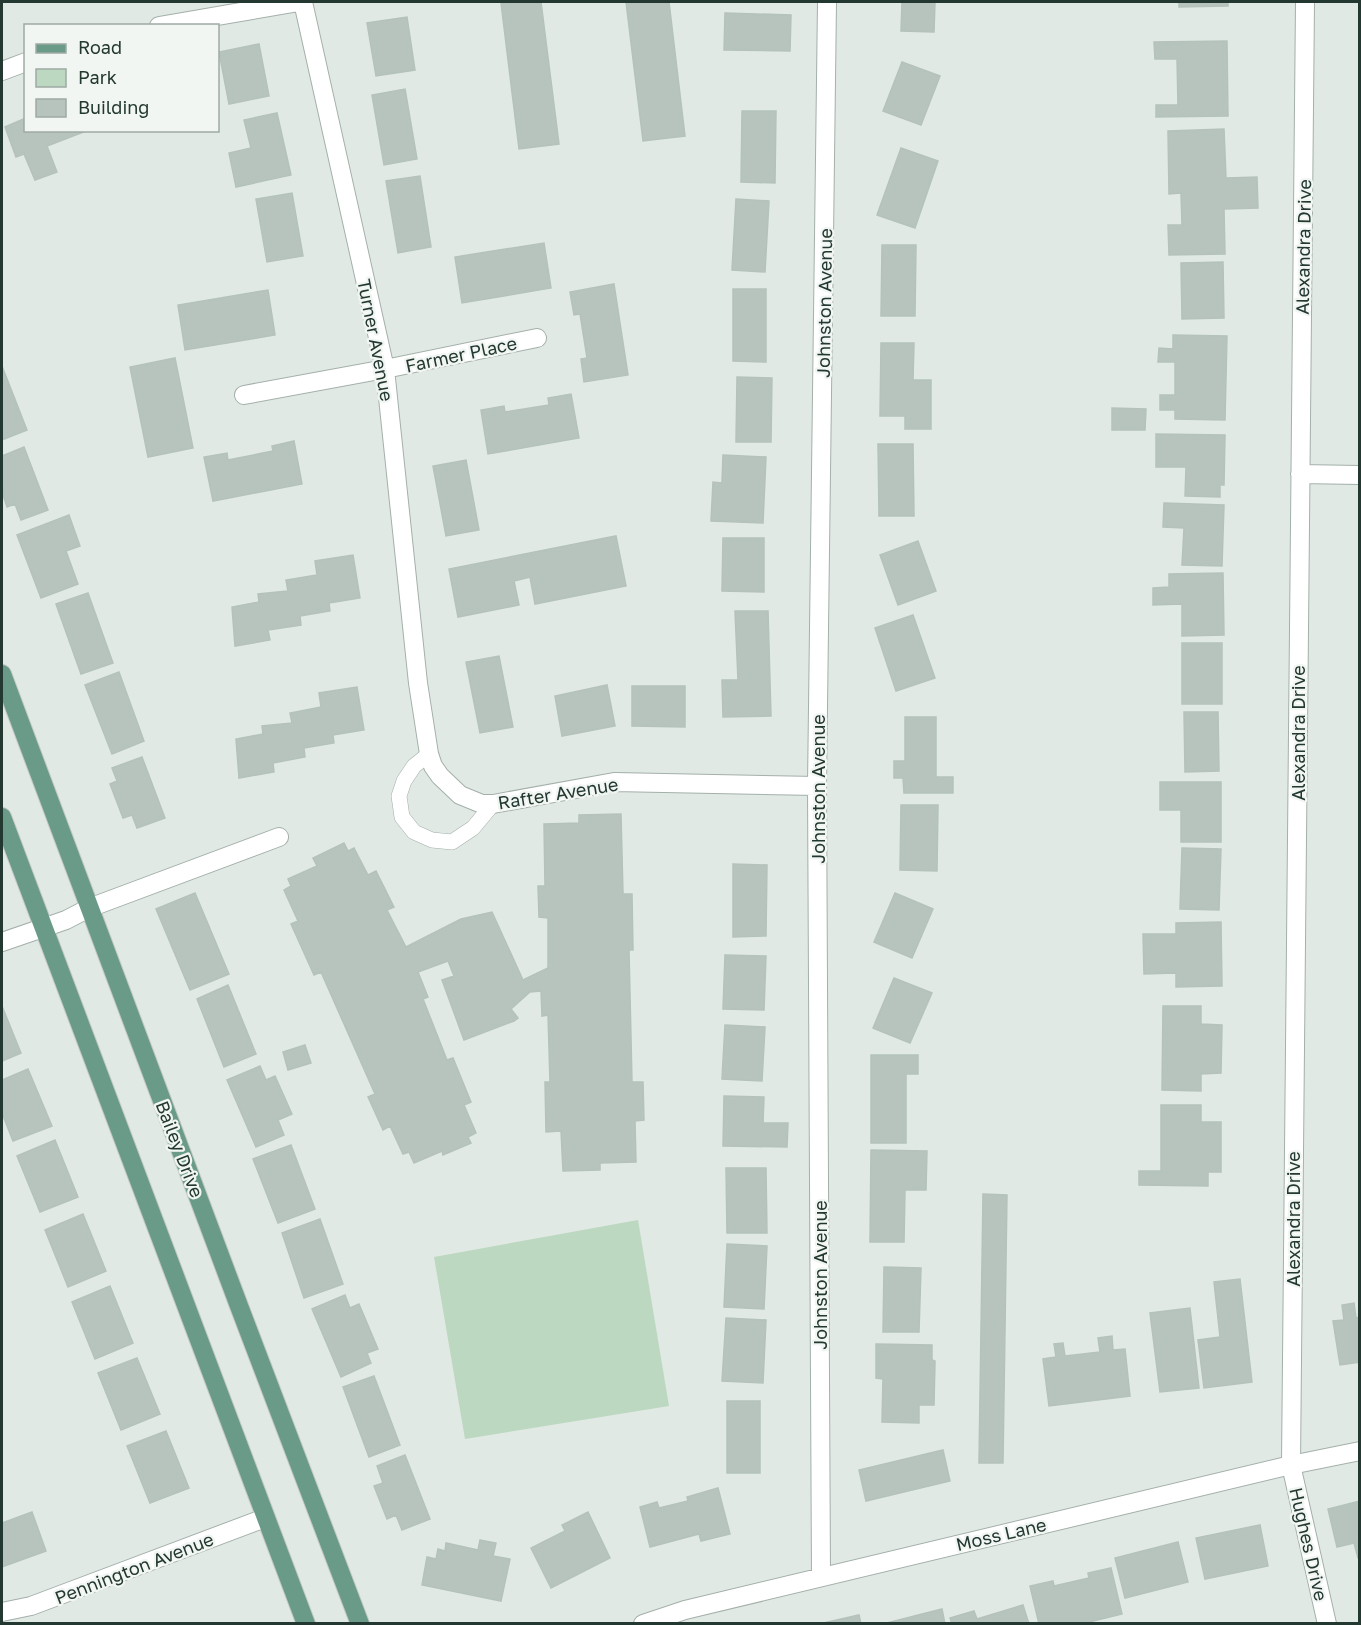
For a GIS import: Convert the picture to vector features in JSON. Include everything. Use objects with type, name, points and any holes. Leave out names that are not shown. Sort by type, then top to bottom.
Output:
[{"type":"main road","name":"Bailey Drive","points":[[2,674],[360,1623]]},
{"type":"main road","points":[[2,817],[306,1623]]},
{"type":"street","points":[[166,24],[219,8],[301,2]]},
{"type":"street","name":"Turner Avenue","points":[[301,2],[385,369],[418,683]]},
{"type":"street","name":"Johnston Avenue","points":[[821,1577],[818,786],[827,2]]},
{"type":"street","name":"Alexandra Drive","points":[[1291,1465],[1305,2]]},
{"type":"street","points":[[2,71],[24,63]]},
{"type":"street","name":"Farmer Place","points":[[244,395],[537,338]]},
{"type":"street","points":[[1300,474],[1359,475]]},
{"type":"street","name":"Rafter Avenue","points":[[418,683],[429,754],[434,766],[440,776],[460,795],[482,804],[615,782],[818,786]]},
{"type":"street","points":[[2,942],[66,920],[89,909],[279,837]]},
{"type":"street","name":"Moss Lane","points":[[643,1623],[685,1610],[821,1577],[1291,1465],[1359,1451]]},
{"type":"street","name":"Hughes Drive","points":[[1291,1465],[1327,1623]]},
{"type":"street","name":"Pennington Avenue","points":[[2,1612],[31,1606],[265,1518]]},
{"type":"lane","points":[[429,754],[414,766],[404,781],[399,796],[402,817],[414,832],[432,840],[452,842],[473,828],[493,804]]},
{"type":"green space","points":[[638,1220],[669,1406],[465,1439],[434,1257]]},
{"type":"building","points":[[541,2],[559,144],[519,149],[501,3]]},
{"type":"building","points":[[626,2],[669,2],[685,136],[643,141]]},
{"type":"building","points":[[902,2],[935,2],[934,32],[901,31]]},
{"type":"building","points":[[1179,2],[1228,2],[1228,6],[1179,7]]},
{"type":"building","points":[[725,13],[791,15],[790,51],[724,50]]},
{"type":"building","points":[[407,17],[415,70],[376,76],[367,23]]},
{"type":"building","points":[[1227,41],[1228,116],[1156,117],[1156,105],[1178,105],[1177,59],[1155,59],[1154,42]]},
{"type":"building","points":[[259,44],[269,96],[229,104],[219,52]]},
{"type":"building","points":[[902,62],[940,76],[921,125],[883,111]]},
{"type":"building","points":[[405,89],[417,159],[384,165],[372,95]]},
{"type":"building","points":[[742,111],[776,111],[775,183],[741,182]]},
{"type":"building","points":[[277,113],[291,175],[236,187],[229,153],[251,148],[244,120]]},
{"type":"building","points":[[24,119],[24,132],[83,132],[47,146],[57,172],[35,180],[24,154],[16,157],[5,127]]},
{"type":"building","points":[[1224,129],[1226,178],[1257,177],[1258,208],[1224,209],[1225,254],[1169,255],[1168,225],[1182,225],[1181,193],[1169,194],[1168,131]]},
{"type":"building","points":[[901,148],[938,161],[915,228],[877,215]]},
{"type":"building","points":[[420,176],[431,247],[398,253],[386,181]]},
{"type":"building","points":[[292,193],[303,256],[267,262],[256,199]]},
{"type":"building","points":[[736,199],[769,201],[765,272],[732,270]]},
{"type":"building","points":[[544,243],[551,288],[462,303],[455,257]]},
{"type":"building","points":[[882,245],[916,245],[915,316],[881,316]]},
{"type":"building","points":[[1223,262],[1224,318],[1182,319],[1181,263]]},
{"type":"building","points":[[614,284],[628,375],[584,382],[581,359],[587,358],[580,314],[574,315],[570,292]]},
{"type":"building","points":[[733,289],[766,289],[766,362],[733,361]]},
{"type":"building","points":[[268,290],[275,335],[185,350],[178,305]]},
{"type":"building","points":[[1173,335],[1227,336],[1225,420],[1175,419],[1175,410],[1160,410],[1160,395],[1175,395],[1175,362],[1158,362],[1159,348],[1173,349]]},
{"type":"building","points":[[881,343],[914,343],[913,380],[931,380],[931,429],[905,429],[905,416],[880,416]]},
{"type":"building","points":[[175,358],[193,448],[148,457],[130,367]]},
{"type":"building","points":[[2,366],[27,430],[2,440]]},
{"type":"building","points":[[737,377],[772,378],[771,442],[736,442]]},
{"type":"building","points":[[571,394],[579,438],[488,454],[481,410],[504,406],[505,412],[549,405],[548,398]]},
{"type":"building","points":[[1112,408],[1146,409],[1145,430],[1112,430]]},
{"type":"building","points":[[1156,434],[1225,435],[1224,485],[1220,485],[1220,497],[1185,496],[1186,467],[1156,467]]},
{"type":"building","points":[[294,441],[302,484],[213,501],[204,457],[227,453],[228,460],[273,451],[272,446]]},
{"type":"building","points":[[878,444],[913,444],[914,516],[879,516]]},
{"type":"building","points":[[24,447],[48,510],[21,520],[15,504],[7,507],[2,492],[2,456]]},
{"type":"building","points":[[723,455],[766,457],[763,523],[711,521],[713,482],[722,483]]},
{"type":"building","points":[[466,460],[479,530],[446,536],[433,466]]},
{"type":"building","points":[[1164,503],[1224,505],[1222,566],[1182,565],[1184,528],[1163,527]]},
{"type":"building","points":[[69,515],[80,546],[66,551],[78,584],[41,598],[17,535]]},
{"type":"building","points":[[616,536],[626,586],[535,604],[530,577],[514,581],[519,605],[458,617],[449,569]]},
{"type":"building","points":[[723,538],[764,538],[764,592],[722,591]]},
{"type":"building","points":[[918,541],[936,591],[898,605],[880,555]]},
{"type":"building","points":[[353,555],[360,598],[329,603],[330,611],[300,616],[301,625],[268,630],[270,640],[235,646],[232,607],[259,602],[258,594],[288,591],[286,580],[317,575],[315,561]]},
{"type":"building","points":[[1223,573],[1224,635],[1182,636],[1182,604],[1153,605],[1153,588],[1169,587],[1169,574]]},
{"type":"building","points":[[88,593],[113,663],[81,674],[56,604]]},
{"type":"building","points":[[735,611],[768,611],[771,716],[723,717],[722,680],[738,680]]},
{"type":"building","points":[[913,615],[935,678],[896,691],[875,628]]},
{"type":"building","points":[[1182,643],[1222,643],[1222,704],[1182,704]]},
{"type":"building","points":[[499,656],[513,727],[480,733],[466,662]]},
{"type":"building","points":[[119,672],[144,741],[112,754],[85,685]]},
{"type":"building","points":[[607,685],[615,726],[562,736],[555,696]]},
{"type":"building","points":[[632,686],[685,686],[685,727],[632,726]]},
{"type":"building","points":[[357,687],[364,730],[333,735],[334,743],[304,748],[305,757],[273,763],[274,772],[239,778],[236,739],[263,734],[262,726],[292,723],[290,713],[321,707],[319,693]]},
{"type":"building","points":[[1184,712],[1218,712],[1219,771],[1185,772]]},
{"type":"building","points":[[905,717],[936,717],[936,777],[953,777],[953,793],[904,793],[903,778],[894,778],[894,761],[905,761]]},
{"type":"building","points":[[142,757],[165,818],[137,828],[132,815],[123,818],[110,784],[117,781],[112,768]]},
{"type":"building","points":[[1160,782],[1221,782],[1221,842],[1181,842],[1181,810],[1160,810]]},
{"type":"building","points":[[901,805],[938,805],[937,871],[900,870]]},
{"type":"building","points":[[621,814],[623,894],[632,894],[633,950],[629,950],[632,1082],[643,1082],[644,1120],[635,1121],[636,1162],[600,1163],[600,1170],[563,1171],[561,1131],[546,1132],[545,1082],[550,1082],[548,1015],[542,1016],[541,991],[530,992],[511,1009],[518,1018],[514,1021],[464,1040],[442,980],[454,976],[448,961],[418,972],[428,997],[423,999],[447,1060],[453,1058],[471,1102],[464,1105],[476,1133],[468,1137],[471,1143],[443,1155],[442,1151],[414,1163],[409,1152],[403,1154],[390,1126],[383,1130],[368,1097],[375,1094],[321,972],[314,975],[291,924],[298,921],[284,890],[291,886],[288,879],[317,866],[313,858],[344,843],[348,851],[354,848],[368,875],[376,871],[394,907],[387,910],[406,947],[461,919],[492,912],[523,980],[548,968],[548,918],[539,917],[538,886],[545,886],[544,824],[579,823],[579,815]]},
{"type":"building","points":[[1182,848],[1221,849],[1219,910],[1180,909]]},
{"type":"building","points":[[733,864],[767,865],[766,936],[733,937]]},
{"type":"building","points":[[195,893],[229,974],[190,990],[156,909]]},
{"type":"building","points":[[895,893],[933,909],[912,958],[874,942]]},
{"type":"building","points":[[1221,922],[1222,986],[1176,987],[1176,973],[1144,974],[1143,934],[1176,934],[1176,923]]},
{"type":"building","points":[[725,955],[766,956],[764,1010],[723,1009]]},
{"type":"building","points":[[894,978],[932,993],[910,1043],[873,1028]]},
{"type":"building","points":[[228,985],[256,1054],[224,1067],[197,999]]},
{"type":"building","points":[[2,1006],[21,1053],[2,1061]]},
{"type":"building","points":[[1163,1006],[1201,1006],[1201,1024],[1222,1025],[1221,1073],[1201,1074],[1201,1091],[1162,1090]]},
{"type":"building","points":[[725,1025],[765,1027],[762,1081],[722,1079]]},
{"type":"building","points":[[305,1045],[311,1063],[288,1070],[283,1052]]},
{"type":"building","points":[[871,1055],[918,1055],[918,1074],[906,1074],[906,1143],[871,1143]]},
{"type":"building","points":[[260,1066],[266,1080],[275,1076],[292,1114],[278,1120],[284,1135],[256,1147],[227,1080]]},
{"type":"building","points":[[28,1069],[52,1126],[13,1141],[2,1113],[2,1080]]},
{"type":"building","points":[[724,1096],[764,1097],[763,1123],[788,1123],[787,1147],[723,1146]]},
{"type":"building","points":[[1161,1105],[1201,1105],[1201,1122],[1221,1122],[1221,1172],[1208,1172],[1208,1186],[1139,1185],[1139,1171],[1161,1171]]},
{"type":"building","points":[[55,1140],[78,1197],[40,1212],[17,1156]]},
{"type":"building","points":[[291,1145],[315,1209],[278,1223],[253,1159]]},
{"type":"building","points":[[871,1150],[927,1151],[926,1190],[905,1190],[904,1242],[870,1242]]},
{"type":"building","points":[[726,1168],[766,1168],[767,1233],[727,1233]]},
{"type":"building","points":[[983,1194],[1007,1195],[1003,1463],[979,1463]]},
{"type":"building","points":[[83,1214],[106,1271],[68,1287],[45,1230]]},
{"type":"building","points":[[320,1219],[343,1284],[304,1298],[282,1233]]},
{"type":"building","points":[[727,1244],[767,1246],[764,1309],[724,1307]]},
{"type":"building","points":[[884,1267],[921,1268],[919,1332],[883,1332]]},
{"type":"building","points":[[1240,1279],[1252,1382],[1204,1388],[1198,1340],[1220,1337],[1214,1282]]},
{"type":"building","points":[[110,1286],[133,1343],[95,1359],[72,1302]]},
{"type":"building","points":[[345,1295],[350,1308],[359,1304],[378,1349],[367,1353],[371,1363],[341,1377],[312,1309]]},
{"type":"building","points":[[1354,1303],[1356,1318],[1360,1317],[1360,1362],[1340,1365],[1333,1321],[1344,1320],[1342,1305]]},
{"type":"building","points":[[1190,1308],[1199,1388],[1160,1392],[1150,1313]]},
{"type":"building","points":[[726,1318],[766,1320],[763,1383],[722,1381]]},
{"type":"building","points":[[1112,1336],[1113,1350],[1125,1349],[1130,1396],[1049,1406],[1043,1359],[1056,1357],[1054,1344],[1063,1343],[1065,1356],[1100,1352],[1098,1338]]},
{"type":"building","points":[[876,1344],[932,1345],[932,1360],[935,1361],[934,1405],[919,1405],[919,1423],[882,1422],[883,1379],[876,1378]]},
{"type":"building","points":[[137,1358],[160,1414],[121,1430],[98,1373]]},
{"type":"building","points":[[374,1376],[400,1445],[369,1457],[343,1387]]},
{"type":"building","points":[[727,1401],[760,1401],[760,1473],[727,1473]]},
{"type":"building","points":[[166,1431],[189,1488],[150,1503],[127,1446]]},
{"type":"building","points":[[943,1450],[950,1481],[866,1501],[859,1470]]},
{"type":"building","points":[[405,1455],[430,1519],[402,1530],[396,1515],[387,1519],[374,1486],[383,1483],[377,1466]]},
{"type":"building","points":[[718,1488],[730,1534],[701,1541],[699,1534],[650,1547],[640,1507],[657,1502],[659,1508],[688,1501],[687,1497]]},
{"type":"building","points":[[1360,1501],[1360,1558],[1358,1558],[1354,1543],[1337,1547],[1328,1509]]},
{"type":"building","points":[[32,1512],[46,1551],[2,1567],[2,1523]]},
{"type":"building","points":[[588,1512],[610,1558],[551,1588],[531,1548],[565,1531],[562,1525]]},
{"type":"building","points":[[1260,1525],[1268,1566],[1205,1579],[1196,1538]]},
{"type":"building","points":[[480,1540],[496,1543],[493,1556],[510,1559],[501,1601],[422,1585],[427,1557],[436,1559],[438,1549],[445,1551],[446,1543],[478,1550]]},
{"type":"building","points":[[1178,1542],[1188,1582],[1125,1598],[1115,1558]]},
{"type":"building","points":[[1111,1568],[1122,1614],[1081,1624],[1039,1624],[1030,1586],[1053,1581],[1054,1586],[1089,1578],[1088,1573]]},
{"type":"building","points":[[1023,1605],[1029,1624],[952,1624],[950,1618],[974,1611],[977,1619]]},
{"type":"building","points":[[942,1609],[945,1624],[883,1624]]},
{"type":"building","points":[[859,1615],[861,1624],[819,1624]]}]
